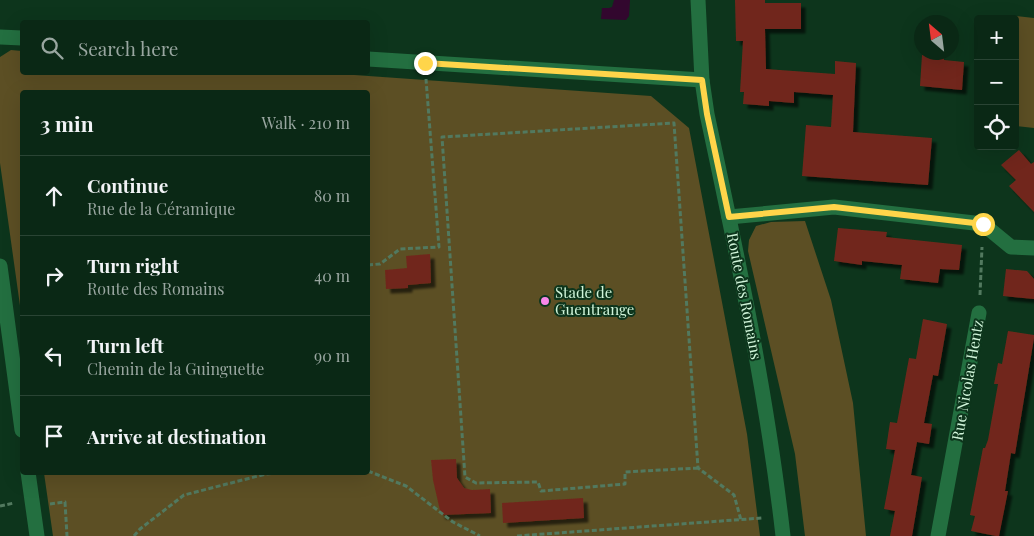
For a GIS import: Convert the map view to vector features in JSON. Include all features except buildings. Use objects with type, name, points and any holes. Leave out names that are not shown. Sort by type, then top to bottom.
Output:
[{"type":"street","name":"Route des Romains","points":[[698,0],[702,80],[707,114],[754,344],[769,432],[783,536]]},
{"type":"street","points":[[0,37],[20,38]]},
{"type":"street","points":[[370,59],[702,80]]},
{"type":"street","points":[[729,217],[834,207],[983,224],[1011,247],[1034,248]]},
{"type":"street","points":[[0,266],[20,415]]},
{"type":"street","name":"Rue Nicolas Hentz","points":[[938,536],[980,313]]},
{"type":"street","points":[[28,475],[37,536]]},
{"type":"path","points":[[370,265],[380,264],[400,249],[439,247],[425,63]]},
{"type":"path","points":[[698,468],[674,123],[442,137],[465,476],[476,483],[538,482],[541,491],[625,484],[625,472],[698,468],[734,495],[741,520]]},
{"type":"path","name":"Rue Nicolas Hentz","points":[[980,313],[983,224]]},
{"type":"path","points":[[370,472],[406,486],[453,522],[480,536]]},
{"type":"path","points":[[134,536],[140,529],[184,495],[262,475]]},
{"type":"path","points":[[517,536],[762,518]]},
{"type":"shaded area","points":[[614,0],[630,0],[629,16],[626,20],[601,19],[602,8],[612,7]]},
{"type":"shaded area","points":[[1019,16],[1034,18],[1034,128],[1019,126]]},
{"type":"shaded area","name":"Stade de Guentrange","points":[[11,50],[20,51],[20,75],[354,75],[651,96],[689,128],[747,434],[760,536],[53,536],[44,475],[370,475],[370,90],[20,90],[20,306],[0,163],[0,57]]},
{"type":"shaded area","points":[[805,221],[831,300],[853,403],[866,536],[805,536],[795,454],[748,251],[749,240],[756,226],[771,222]]},
{"type":"place","name":"Stade de Guentrange","points":[[545,301]]},
{"type":"route","points":[[425,63],[702,80],[707,114],[729,217],[834,207],[983,224]]}]
